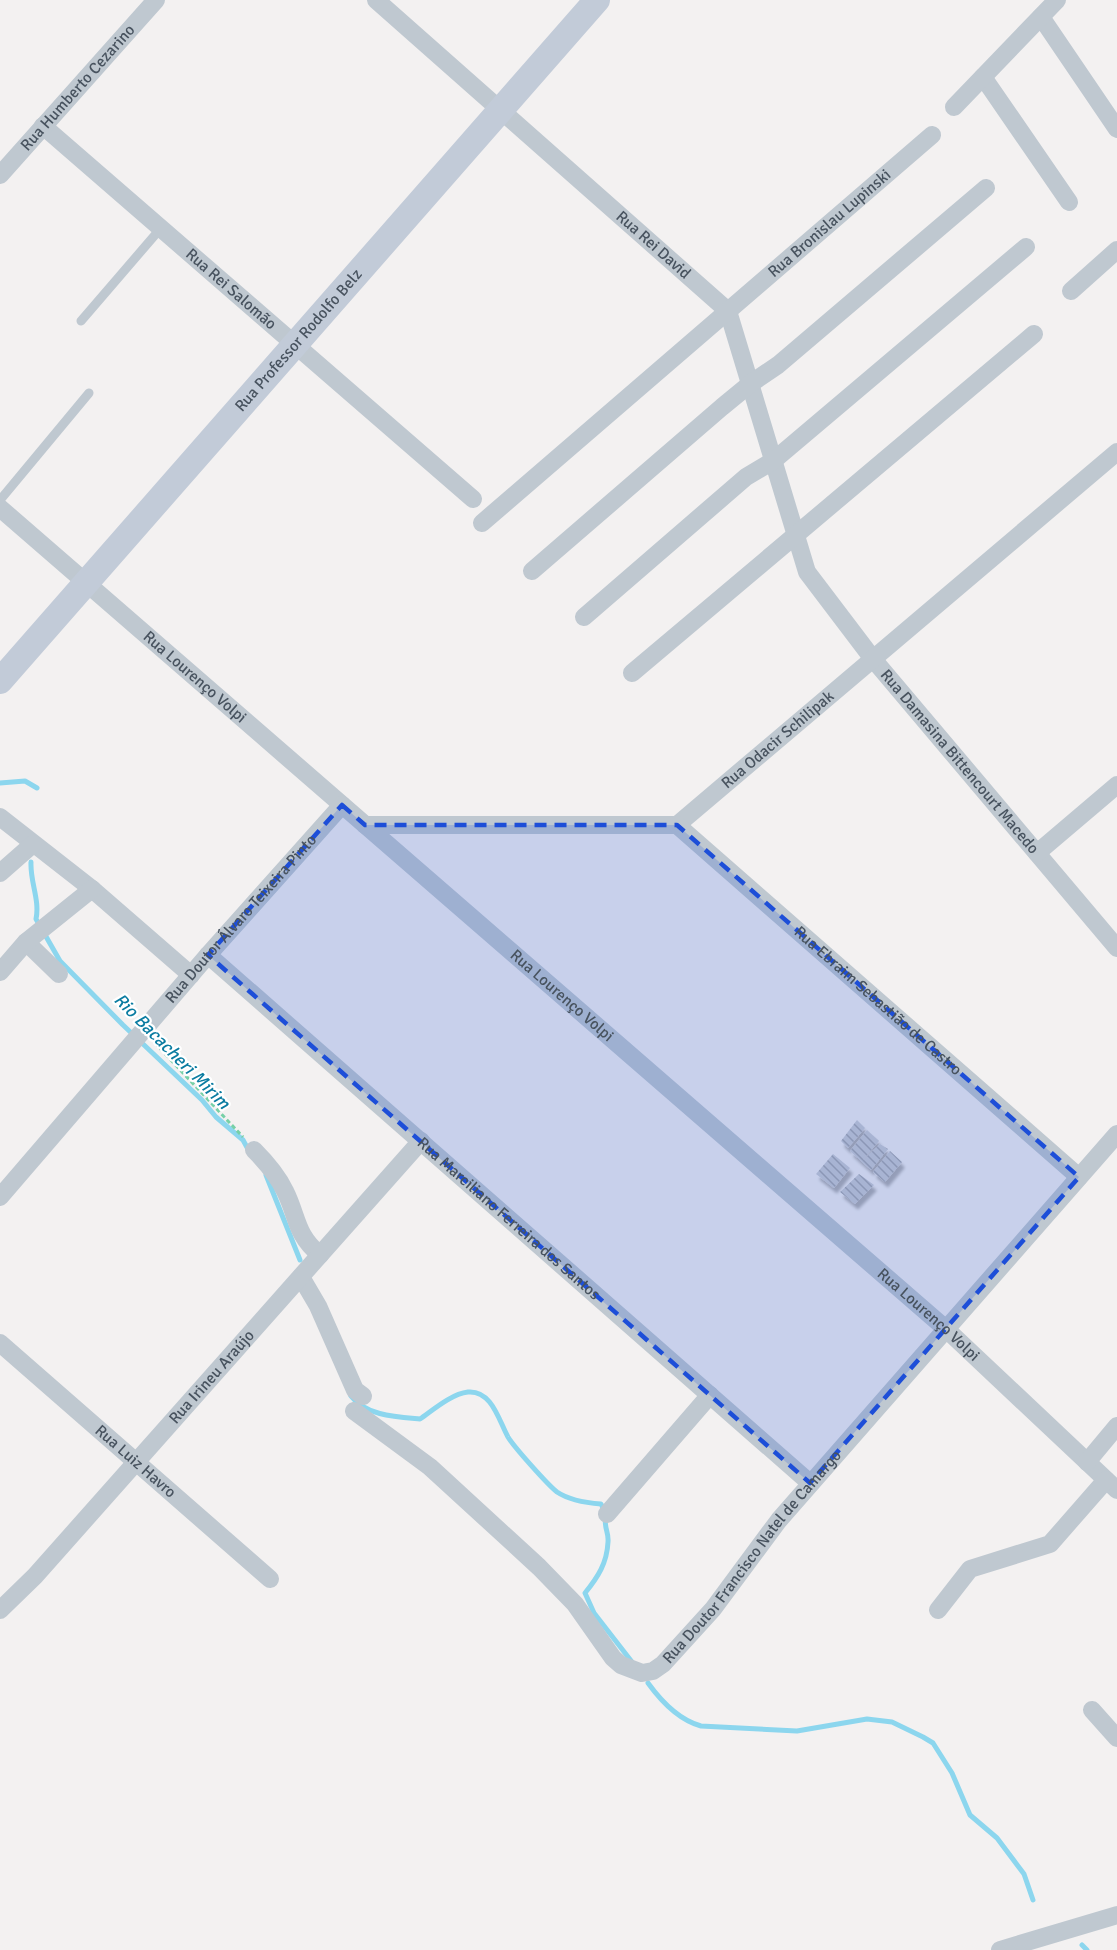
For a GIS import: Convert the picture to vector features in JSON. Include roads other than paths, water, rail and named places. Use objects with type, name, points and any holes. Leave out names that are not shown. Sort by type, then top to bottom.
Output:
[{"type":"street","name":"Rua Rei David","points":[[376,0],[728,311]]},
{"type":"street","name":"Rua Professor Rodolfo Belz","points":[[0,681],[597,0]]},
{"type":"street","points":[[954,107],[1058,0]]},
{"type":"street","name":"Rua Humberto Cezarino","points":[[0,175],[145,4]]},
{"type":"street","points":[[1041,17],[1117,129]]},
{"type":"street","points":[[983,77],[1070,201]]},
{"type":"street","name":"Rua Rei Salomão","points":[[43,126],[473,499]]},
{"type":"street","name":"Rua Bronislau Lupinski","points":[[482,523],[932,135]]},
{"type":"street","points":[[532,571],[750,384],[778,365],[986,188]]},
{"type":"street","points":[[584,618],[746,477],[773,461],[1026,247]]},
{"type":"street","points":[[1071,291],[1117,250]]},
{"type":"street","points":[[728,311],[795,535]]},
{"type":"street","points":[[632,673],[1034,334]]},
{"type":"street","name":"Rua Odacir Schilipak","points":[[677,825],[1115,457]]},
{"type":"street","name":"Rua Lourenço Volpi","points":[[0,508],[946,1329],[1112,1485]]},
{"type":"street","name":"Rua Damasina Bittencourt Macedo","points":[[795,535],[807,572],[873,659],[1117,948]]},
{"type":"street","points":[[1037,853],[1117,785]]},
{"type":"street","name":"Rua Doutor Álvaro Teixeira Pinto","points":[[0,1197],[208,955],[342,805]]},
{"type":"street","points":[[0,817],[92,889],[191,975]]},
{"type":"street","points":[[365,825],[677,825]]},
{"type":"street","name":"Rua Ebraim Sebastião de Castro","points":[[677,825],[1079,1177]]},
{"type":"street","points":[[0,873],[33,844]]},
{"type":"street","points":[[0,972],[26,942],[92,889]]},
{"type":"street","points":[[26,942],[59,974]]},
{"type":"street","name":"Rua Marciliano Ferreira dos Santos","points":[[208,955],[810,1483]]},
{"type":"street","name":"Rua Doutor Francisco Natel de Camargo","points":[[300,1277],[318,1306],[359,1404],[391,1436],[465,1498],[575,1604],[613,1658],[632,1671],[642,1673],[653,1671],[663,1664],[712,1609],[765,1537],[810,1483],[1117,1134]]},
{"type":"street","name":"Rua Irineu Araújo","points":[[0,1610],[35,1576],[421,1141]]},
{"type":"street","points":[[254,1150],[269,1164],[285,1192],[302,1237],[320,1255]]},
{"type":"street","name":"Rua Luiz Havro","points":[[0,1343],[270,1578]]},
{"type":"street","points":[[607,1514],[710,1395]]},
{"type":"street","points":[[1087,1462],[1117,1426]]},
{"type":"street","points":[[938,1610],[970,1569],[1050,1544],[1112,1485]]},
{"type":"street","points":[[1092,1710],[1117,1738]]},
{"type":"street","points":[[1000,1950],[1117,1915]]},
{"type":"lane","points":[[81,321],[160,228]]},
{"type":"lane","points":[[0,500],[89,393]]},
{"type":"waterway","name":"Rio Bacacheri Mirim","points":[[0,783],[25,781],[37,788]]},
{"type":"waterway","name":"Rio Bacacheri Mirim","points":[[31,862],[37,905],[36,919],[60,961],[202,1100],[216,1117],[243,1140],[249,1151]]},
{"type":"waterway","name":"Rio Bacacheri Mirim","points":[[266,1175],[300,1260]]},
{"type":"waterway","name":"Rio Bacacheri Mirim","points":[[351,1396],[357,1403],[373,1412],[420,1419],[442,1403],[462,1393],[476,1393],[483,1396],[494,1408],[511,1442],[557,1492],[573,1499],[601,1504],[606,1514],[608,1538],[606,1557],[585,1593],[594,1613],[632,1662]]},
{"type":"waterway","name":"Rio Bacacheri Mirim","points":[[648,1683],[671,1709],[701,1726],[797,1731],[867,1719],[892,1722],[923,1737],[933,1743],[952,1773],[970,1815],[997,1838],[1024,1874],[1033,1900]]},
{"type":"waterway","name":"Rio Bacacheri Mirim","points":[[1082,1945],[1087,1950]]}]
